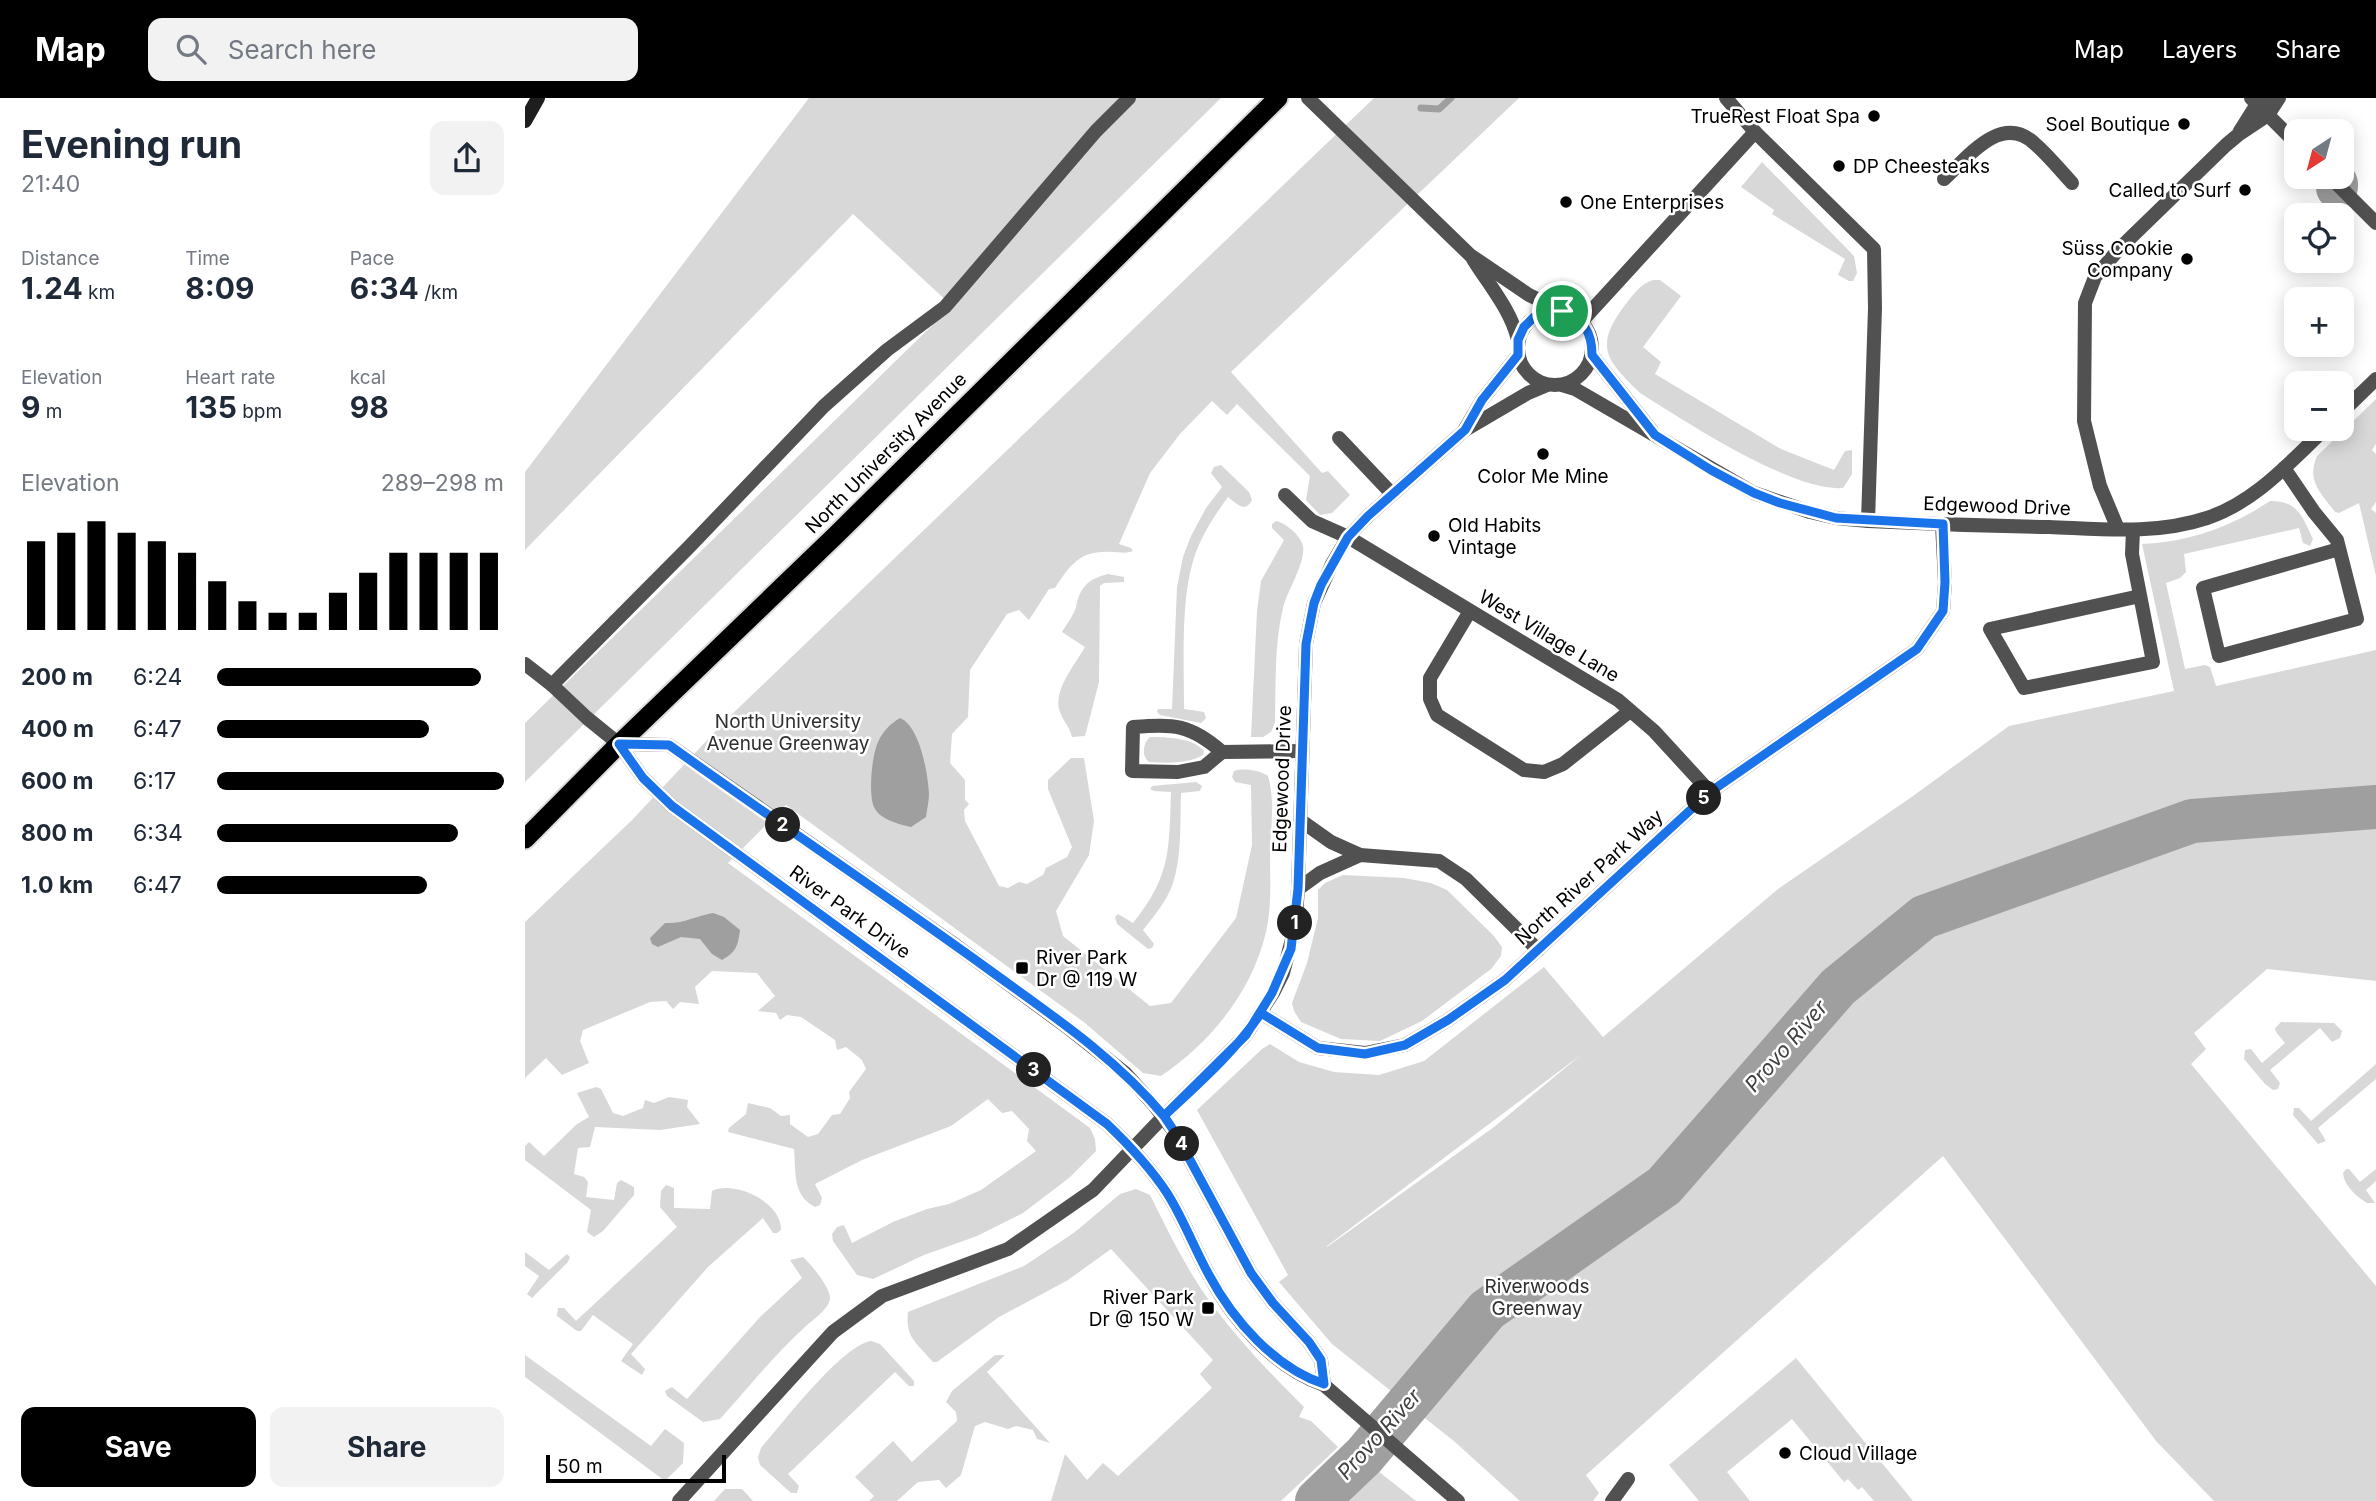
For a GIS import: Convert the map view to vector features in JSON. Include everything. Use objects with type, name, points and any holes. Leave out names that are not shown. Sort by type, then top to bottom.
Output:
[{"type":"highway","name":"North University Avenue","points":[[525,839],[1278,98]]},
{"type":"main road","points":[[525,121],[538,98]]},
{"type":"street","points":[[552,685],[824,406],[887,351],[945,307],[1087,141],[1129,98]]},
{"type":"street","points":[[1308,98],[1470,255],[1529,295],[1576,317],[1581,322],[1592,341],[1592,355],[1586,369],[1576,379],[1555,385],[1534,379],[1524,368],[1507,313],[1470,255]]},
{"type":"street","points":[[1726,98],[1755,132],[1874,249],[1875,308],[1868,521]]},
{"type":"street","points":[[2140,596],[1990,629],[2024,688],[2153,662],[2132,554],[2125,530],[2100,486],[2084,421],[2085,303],[2095,277],[2119,249],[2238,135],[2268,116],[2279,98]]},
{"type":"street","points":[[2238,135],[2258,100],[2268,116],[2284,131]]},
{"type":"street","points":[[1581,322],[1755,132]]},
{"type":"street","points":[[1944,179],[1982,144],[1996,135],[2009,132],[2032,141],[2072,183]]},
{"type":"street","points":[[2342,189],[2376,223]]},
{"type":"street","points":[[1518,347],[1524,327],[1534,317],[1548,311],[1562,311]]},
{"type":"street","name":"Edgewood Drive","points":[[1465,430],[1518,347]]},
{"type":"street","name":"Edgewood Drive","points":[[1592,355],[1655,435]]},
{"type":"street","points":[[2354,400],[2376,379]]},
{"type":"street","name":"Edgewood Drive","points":[[679,1501],[833,1332],[882,1296],[1008,1249],[1093,1190],[1246,1035],[1283,973],[1291,949],[1298,889],[1306,644],[1314,603],[1348,537],[1465,430],[1555,385],[1575,389],[1754,493],[1809,512],[1868,521],[2125,530],[2157,529],[2208,518],[2245,500],[2312,441]]},
{"type":"street","points":[[1339,438],[1392,494]]},
{"type":"street","points":[[2284,468],[2337,540],[2357,620],[2219,656],[2203,588],[2339,549]]},
{"type":"street","name":"West Village Lane","points":[[1285,495],[1312,521],[1348,537],[1618,700],[1654,731],[1710,792]]},
{"type":"street","name":"North River Park Way","points":[[1261,1013],[1318,1048],[1365,1054],[1405,1045],[1448,1020],[1505,980],[1710,792],[1917,649],[1943,611],[1943,524]]},
{"type":"street","points":[[1470,611],[1430,678],[1430,699],[1437,715],[1524,770],[1544,772],[1563,764],[1630,711]]},
{"type":"street","points":[[525,664],[619,744]]},
{"type":"street","points":[[1222,752],[1203,736],[1182,728],[1163,725],[1133,727],[1132,771],[1178,772],[1204,767],[1222,752],[1302,751]]},
{"type":"street","name":"River Park Drive","points":[[619,744],[669,745],[951,942],[1125,1073],[1164,1116],[1183,1145],[1251,1273],[1321,1360],[1324,1384]]},
{"type":"street","name":"River Park Drive","points":[[619,744],[643,778],[672,806],[1107,1124],[1133,1149],[1168,1194],[1210,1278],[1264,1348],[1289,1368],[1308,1379],[1324,1384],[1458,1501]]},
{"type":"street","points":[[1300,820],[1331,842],[1360,855],[1439,861],[1466,879],[1538,950]]},
{"type":"street","points":[[1298,889],[1320,873],[1360,855]]},
{"type":"street","points":[[1612,1501],[1628,1479]]},
{"type":"green space","points":[[809,98],[1221,98],[525,782],[525,723],[952,306],[853,214],[525,550],[525,472]]},
{"type":"green space","name":"North University Avenue Greenway","points":[[1374,98],[1519,98],[1231,372],[1322,473],[1328,471],[1350,495],[1332,513],[1320,515],[1306,500],[1310,476],[1237,404],[1227,415],[1212,401],[1180,434],[1150,473],[1119,544],[1133,551],[1101,552],[1084,556],[1066,572],[1055,588],[1049,589],[1029,620],[1019,610],[1007,614],[970,670],[968,717],[952,734],[950,763],[965,780],[965,800],[969,804],[964,810],[965,821],[999,886],[1008,888],[1019,882],[1027,884],[1043,875],[1046,868],[1067,857],[1072,847],[1048,789],[1048,780],[1071,758],[1084,758],[1094,821],[1089,855],[1056,911],[1063,936],[1150,1006],[1171,1003],[1236,918],[1252,845],[1251,785],[1235,782],[1232,777],[1234,771],[1243,770],[1268,776],[1272,813],[1270,902],[1266,932],[1251,975],[1240,995],[1213,1031],[1197,1048],[1161,1076],[1143,1073],[1085,1023],[786,805],[728,863],[1090,1128],[1096,1151],[1069,1178],[1023,1213],[977,1236],[924,1255],[873,1279],[857,1275],[833,1241],[832,1234],[837,1227],[844,1225],[852,1243],[893,1222],[949,1204],[981,1190],[1036,1151],[1027,1141],[1029,1129],[1012,1111],[1002,1113],[988,1099],[951,1126],[862,1160],[815,1184],[822,1198],[820,1205],[815,1207],[802,1196],[799,1189],[795,1174],[794,1149],[728,1132],[729,1128],[746,1114],[748,1103],[770,1108],[781,1116],[790,1115],[790,1124],[808,1137],[818,1134],[832,1115],[840,1114],[850,1098],[849,1092],[866,1069],[862,1060],[846,1047],[837,1050],[835,1040],[801,1017],[787,1015],[780,1020],[776,1013],[758,1011],[775,996],[757,973],[712,971],[695,987],[699,1004],[680,1002],[673,1009],[666,1001],[650,1002],[583,1030],[580,1041],[589,1063],[562,1075],[546,1058],[525,1078],[525,922],[632,820],[727,719]]},
{"type":"green space","points":[[1762,162],[1854,256],[1857,273],[1853,281],[1838,275],[1845,259],[1772,214],[1774,210],[1741,187]]},
{"type":"green space","points":[[1653,280],[1660,280],[1681,296],[1643,347],[1661,362],[1655,374],[1781,449],[1834,470],[1845,451],[1852,450],[1852,474],[1843,488],[1821,486],[1796,479],[1739,452],[1640,393],[1619,372],[1608,353],[1609,332],[1634,293]]},
{"type":"green space","points":[[2376,399],[2376,444],[2372,450],[2376,454],[2376,502],[2371,509],[2376,513],[2376,576],[2359,503],[2339,513],[2335,512],[2320,493],[2313,473],[2317,456],[2333,441],[2354,441],[2354,420]]},
{"type":"green space","points":[[1221,465],[1249,492],[1252,500],[1243,507],[1228,497],[1206,531],[1191,569],[1184,620],[1184,709],[1204,712],[1206,718],[1201,723],[1160,715],[1157,712],[1158,709],[1172,709],[1177,587],[1183,557],[1206,508],[1222,487],[1211,473],[1214,467]]},
{"type":"green space","name":"Riverwoods Greenway","points":[[2270,501],[2293,507],[2302,517],[2313,539],[2310,546],[2303,543],[2299,528],[2184,554],[2186,572],[2180,578],[2166,583],[2185,669],[2205,665],[2210,667],[2216,686],[2376,650],[2376,981],[2267,969],[2194,1033],[2206,1049],[2191,1064],[2376,1286],[2376,1501],[2214,1501],[2156,1441],[1943,1156],[1586,1475],[1599,1493],[1593,1501],[1520,1501],[1455,1442],[1332,1344],[1279,1282],[1288,1275],[1197,1110],[1262,1049],[1270,1044],[1299,1062],[1334,1072],[1379,1075],[1424,1061],[1544,967],[1603,1037],[1778,889],[2009,726],[2174,691],[2142,544],[2209,532]],"holes":[[[1582,1054],[1494,1127],[1327,1247]]]},
{"type":"green space","points":[[1276,521],[1293,530],[1302,542],[1303,553],[1280,622],[1275,722],[1271,732],[1263,737],[1251,737],[1261,581],[1284,540],[1272,528]]},
{"type":"green space","points":[[1108,574],[1124,577],[1124,582],[1104,583],[1100,586],[1099,682],[1085,736],[1072,737],[1060,712],[1059,696],[1066,678],[1085,647],[1062,632],[1074,613],[1083,589],[1095,578]]},
{"type":"green space","points":[[1150,737],[1194,743],[1204,751],[1203,755],[1170,763],[1149,762],[1144,750]]},
{"type":"green space","points":[[1196,782],[1202,786],[1200,791],[1181,793],[1176,872],[1167,896],[1143,930],[1154,944],[1148,949],[1117,924],[1115,917],[1118,914],[1133,923],[1155,891],[1166,862],[1171,792],[1150,789],[1152,786]]},
{"type":"green space","points":[[1343,875],[1404,878],[1431,883],[1447,890],[1493,935],[1502,947],[1501,956],[1491,969],[1422,1021],[1380,1041],[1341,1039],[1301,1022],[1292,1003],[1307,963],[1318,918],[1318,890],[1325,883]]},
{"type":"green space","points":[[2281,1022],[2334,1023],[2342,1031],[2340,1038],[2332,1042],[2320,1028],[2270,1070],[2280,1083],[2278,1089],[2273,1090],[2244,1059],[2245,1050],[2251,1049],[2262,1063],[2285,1043],[2275,1028]]},
{"type":"green space","points":[[2376,1064],[2376,1079],[2318,1128],[2326,1141],[2318,1144],[2293,1115],[2294,1108],[2299,1108],[2311,1121]]},
{"type":"green space","points":[[596,1087],[601,1089],[613,1113],[623,1116],[643,1108],[645,1100],[654,1103],[669,1097],[688,1100],[687,1107],[700,1124],[660,1130],[595,1127],[590,1147],[578,1148],[574,1174],[584,1177],[588,1182],[586,1197],[614,1200],[617,1183],[621,1180],[634,1187],[634,1195],[603,1231],[594,1237],[587,1232],[591,1210],[525,1160],[525,1146],[529,1142],[544,1156],[577,1124],[589,1117],[577,1093]]},
{"type":"green space","points":[[2346,1169],[2360,1182],[2376,1169],[2376,1181],[2366,1190],[2375,1203],[2367,1203],[2351,1190],[2344,1178]]},
{"type":"green space","points":[[666,1185],[674,1188],[674,1208],[710,1209],[712,1191],[721,1188],[744,1191],[765,1202],[774,1211],[781,1230],[773,1233],[763,1218],[708,1267],[631,1354],[645,1369],[642,1375],[621,1361],[633,1344],[593,1315],[581,1331],[577,1331],[557,1316],[558,1308],[564,1308],[576,1321],[677,1227],[660,1207],[661,1191]]},
{"type":"green space","points":[[1136,1189],[1150,1195],[1187,1267],[1214,1307],[1257,1358],[1304,1407],[1299,1417],[1311,1421],[1338,1447],[1281,1501],[1051,1501],[1065,1454],[1087,1480],[1103,1463],[1118,1476],[1212,1388],[1200,1374],[1213,1360],[1111,1249],[1068,1280],[999,1317],[937,1362],[933,1362],[910,1334],[908,1312],[1024,1266],[1075,1232],[1120,1194]]},
{"type":"green space","points":[[525,1252],[549,1270],[567,1254],[570,1257],[532,1298],[527,1294],[539,1276],[525,1266]]},
{"type":"green space","points":[[803,1257],[824,1282],[830,1298],[827,1306],[720,1419],[703,1422],[667,1396],[665,1391],[672,1387],[687,1399],[760,1317],[802,1278],[790,1260]]},
{"type":"green space","points":[[871,1341],[880,1344],[914,1381],[914,1386],[909,1386],[895,1372],[788,1474],[799,1486],[797,1493],[791,1493],[760,1465],[758,1457],[761,1448],[829,1370],[859,1346]]},
{"type":"green space","points":[[525,1355],[651,1446],[665,1429],[684,1443],[683,1463],[665,1481],[525,1377]]},
{"type":"green space","points":[[995,1355],[1005,1355],[987,1372],[1050,1443],[1037,1439],[1033,1430],[1016,1426],[1008,1429],[985,1422],[975,1426],[961,1475],[946,1488],[939,1480],[918,1482],[897,1501],[869,1501],[874,1496],[855,1477],[893,1441],[912,1462],[957,1421],[956,1412],[946,1402],[952,1391]]},
{"type":"green space","points":[[1796,1358],[1913,1501],[1874,1501],[1862,1487],[1858,1490],[1848,1479],[1844,1482],[1792,1419],[1727,1472],[1750,1501],[1699,1501],[1669,1465]]},
{"type":"green space","points":[[1378,1471],[1416,1501],[1344,1501]]},
{"type":"green space","points":[[725,1489],[742,1489],[753,1501],[714,1501]]},
{"type":"shaded area","points":[[2354,172],[2357,178],[2358,188],[2352,203],[2322,203],[2316,190],[2354,189]]},
{"type":"shaded area","points":[[900,718],[913,730],[918,740],[928,785],[926,817],[911,827],[890,821],[881,815],[874,807],[871,793],[878,742],[887,728]]},
{"type":"shaded area","points":[[713,913],[724,917],[740,930],[735,948],[722,960],[712,954],[700,939],[681,937],[658,947],[652,944],[650,938],[665,923]]},
{"type":"waterway","points":[[1421,108],[1439,109],[1451,98]]},
{"type":"waterway","name":"Provo River","points":[[1317,1501],[1364,1456],[1487,1310],[1664,1186],[1838,987],[1924,917],[2192,821],[2376,807]]},
{"type":"place","name":"TrueRest Float Spa","points":[[1874,116]]},
{"type":"place","name":"Soel Boutique","points":[[2184,124]]},
{"type":"place","name":"DP Cheesteaks","points":[[1839,166]]},
{"type":"place","name":"Called to Surf","points":[[2245,190]]},
{"type":"place","name":"One Enterprises","points":[[1566,202]]},
{"type":"place","name":"Süss Cookie Company","points":[[2187,259]]},
{"type":"place","name":"Color Me Mine","points":[[1543,454]]},
{"type":"place","name":"Old Habits Vintage","points":[[1434,536]]},
{"type":"place","name":"River Park Dr @ 119 W","points":[[1022,968]]},
{"type":"place","name":"River Park Dr @ 150 W","points":[[1208,1308]]},
{"type":"place","name":"Cloud Village","points":[[1785,1453]]},
{"type":"route","points":[[1562,311],[1548,311],[1534,317],[1524,327],[1518,340],[1518,355],[1489,389],[1465,430],[1348,537],[1321,585],[1314,603],[1306,644],[1298,889],[1291,949],[1283,973],[1246,1035],[1164,1116],[1125,1073],[1067,1027],[951,942],[669,745],[619,744],[643,778],[672,806],[1107,1124],[1142,1159],[1168,1194],[1210,1278],[1237,1316],[1264,1348],[1289,1368],[1308,1379],[1324,1384],[1321,1360],[1251,1273],[1202,1180],[1164,1116],[1229,1054],[1246,1035],[1261,1013],[1318,1048],[1365,1054],[1405,1045],[1448,1020],[1505,980],[1710,792],[1917,649],[1943,611],[1943,524],[1868,521],[1809,512],[1754,493],[1711,470],[1655,435],[1592,355],[1592,341],[1586,327],[1576,317],[1562,311]]}]
